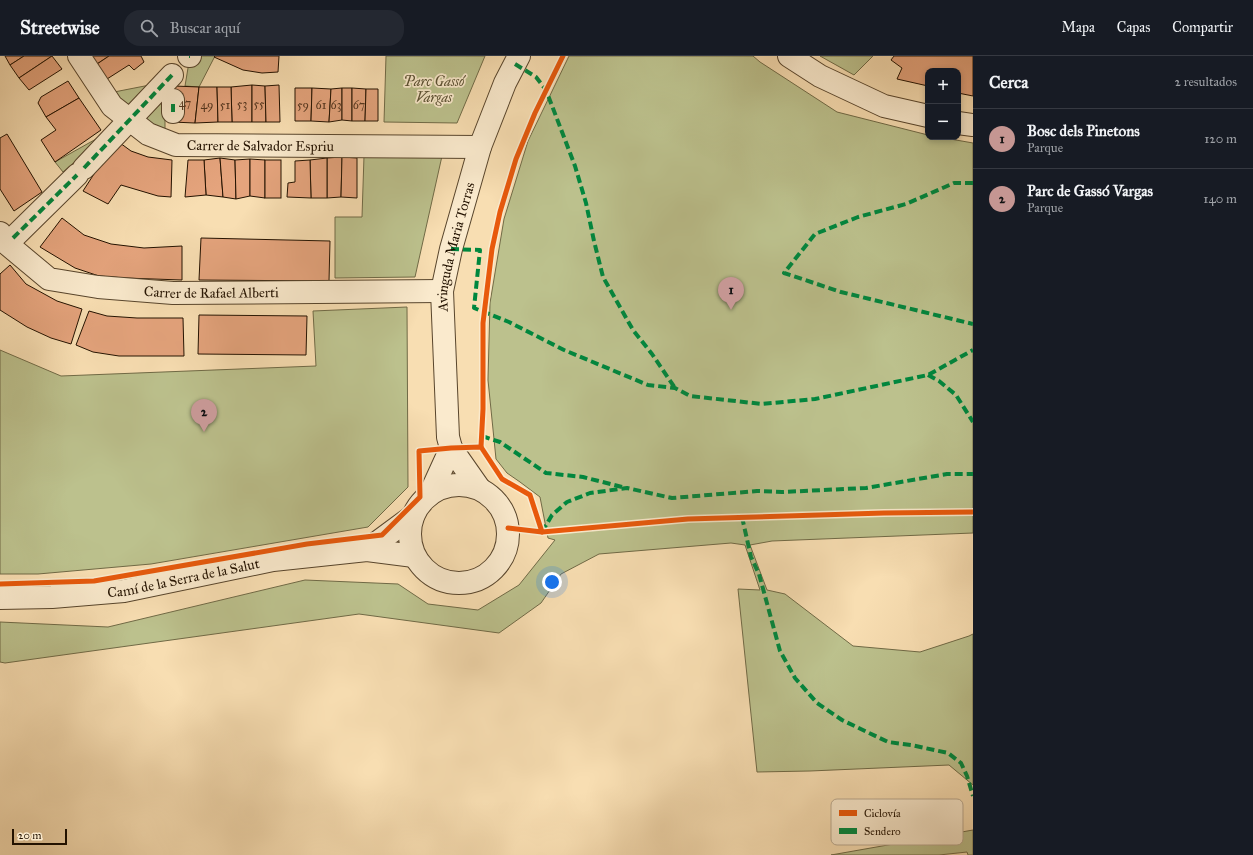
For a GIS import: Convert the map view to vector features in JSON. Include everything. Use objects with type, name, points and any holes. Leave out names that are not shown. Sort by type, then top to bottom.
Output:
[{"type":"street","name":"Carrer de Salvador Espriu","points":[[79,56],[112,106],[148,134],[176,145],[480,147]]},
{"type":"street","name":"Avinguda Maria Torras","points":[[479,488],[451,448],[448,437],[442,291],[451,248],[480,147],[505,83],[519,56]]},
{"type":"street","points":[[788,56],[820,76],[884,106],[925,115]]},
{"type":"street","points":[[6,236],[80,172],[172,75]]},
{"type":"street","points":[[961,123],[973,125]]},
{"type":"street","name":"Carrer de Rafael Alberti","points":[[6,236],[7,244],[49,279],[98,287],[173,293],[442,291]]},
{"type":"street","points":[[430,494],[451,448]]},
{"type":"street","points":[[453,484],[479,488],[493,498],[503,511],[508,528],[508,542],[504,555],[496,567],[486,576],[473,582],[460,584],[446,582],[433,576],[422,568],[414,556],[410,543],[410,529],[413,516],[420,504],[430,494],[441,488],[453,484]]},
{"type":"street","points":[[367,550],[413,516]]},
{"type":"street","name":"Camí de la Serra de la Salut","points":[[0,598],[52,597],[124,591],[273,560],[367,550],[414,556]]},
{"type":"green space","points":[[190,56],[215,56],[199,87],[185,86]]},
{"type":"green space","name":"Parc Gassó Vargas","points":[[386,56],[485,56],[457,123],[384,122]]},
{"type":"green space","points":[[569,56],[753,56],[837,112],[925,134],[925,140],[956,140],[973,143],[973,533],[772,541],[750,545],[767,590],[785,594],[853,646],[920,652],[973,634],[973,785],[949,765],[757,772],[738,589],[760,590],[745,545],[731,543],[599,554],[561,574],[541,603],[499,633],[359,614],[5,663],[0,662],[0,622],[108,627],[305,580],[398,584],[428,604],[478,610],[519,585],[555,540],[548,538],[540,497],[507,473],[496,459],[488,380],[490,303],[504,219],[528,141]]},
{"type":"green space","points":[[820,56],[873,56],[854,75]]},
{"type":"green space","points":[[165,82],[165,140],[130,120],[104,94]]},
{"type":"green space","points":[[130,120],[79,158],[63,172],[55,162]]},
{"type":"green space","points":[[364,156],[442,156],[415,277],[335,278],[335,217],[362,217]]},
{"type":"green space","points":[[407,307],[408,487],[368,527],[151,564],[38,574],[0,574],[0,350],[61,376],[316,366],[313,311]]},
{"type":"green space","points":[[973,830],[973,855],[968,855],[967,852],[939,855],[831,855],[888,845],[963,845],[963,832]]},
{"type":"building","points":[[5,56],[24,56],[10,65]]},
{"type":"building","points":[[24,56],[52,56],[19,78],[10,65]]},
{"type":"building","points":[[52,56],[62,69],[29,90],[19,78]]},
{"type":"building","points":[[92,56],[109,56],[97,64]]},
{"type":"building","points":[[109,56],[141,56],[144,62],[134,70],[129,65],[107,79],[97,64]]},
{"type":"building","points":[[279,56],[278,72],[262,73],[243,70],[214,57]]},
{"type":"building","points":[[894,56],[973,56],[973,96],[961,94],[961,68],[925,68],[925,85],[897,79],[902,68],[891,60]]},
{"type":"building","points":[[68,81],[79,98],[46,117],[38,103],[41,97]]},
{"type":"building","points":[[252,85],[252,122],[232,122],[231,87]]},
{"type":"building","points":[[252,85],[265,86],[266,122],[252,122]]},
{"type":"building","points":[[279,85],[280,122],[266,122],[265,86]]},
{"type":"building","points":[[174,86],[199,87],[195,123],[172,122]]},
{"type":"building","points":[[199,87],[217,87],[218,122],[195,123]]},
{"type":"building","points":[[217,87],[231,87],[232,122],[218,122]]},
{"type":"building","points":[[295,88],[312,88],[311,121],[295,121]]},
{"type":"building","points":[[312,88],[331,89],[329,122],[311,121]]},
{"type":"building","points":[[342,88],[342,120],[329,122],[331,89]]},
{"type":"building","points":[[342,88],[352,88],[352,121],[342,120]]},
{"type":"building","points":[[352,88],[366,89],[365,121],[352,121]]},
{"type":"building","points":[[366,89],[378,89],[378,121],[365,121]]},
{"type":"building","points":[[79,98],[101,130],[55,162],[41,140],[56,130],[46,117]]},
{"type":"building","points":[[7,134],[42,192],[14,211],[0,189],[0,138]]},
{"type":"building","points":[[116,140],[131,151],[148,157],[172,160],[171,197],[158,196],[121,185],[108,204],[83,191]]},
{"type":"building","points":[[342,157],[341,197],[327,198],[327,158]]},
{"type":"building","points":[[342,157],[357,158],[357,198],[341,197]]},
{"type":"building","points":[[220,158],[223,197],[206,195],[204,160]]},
{"type":"building","points":[[220,158],[235,160],[236,199],[223,197]]},
{"type":"building","points":[[327,158],[327,198],[311,198],[310,160]]},
{"type":"building","points":[[250,159],[250,196],[236,199],[235,160]]},
{"type":"building","points":[[250,159],[265,160],[265,198],[250,196]]},
{"type":"building","points":[[188,160],[204,160],[206,195],[185,197]]},
{"type":"building","points":[[265,160],[281,160],[281,198],[265,198]]},
{"type":"building","points":[[310,160],[311,198],[287,197],[288,183],[295,182],[295,161]]},
{"type":"building","points":[[62,218],[84,235],[111,244],[144,248],[182,246],[182,280],[99,276],[75,268],[40,247]]},
{"type":"building","points":[[201,238],[330,241],[329,281],[199,280]]},
{"type":"building","points":[[10,265],[26,284],[57,301],[82,309],[71,344],[51,338],[27,327],[0,310],[0,274]]},
{"type":"building","points":[[89,311],[107,316],[137,318],[183,318],[184,356],[119,356],[93,352],[76,345]]},
{"type":"building","points":[[199,315],[307,316],[306,355],[198,354]]},
{"type":"marked path","points":[[515,64],[536,77],[546,90],[575,166],[586,203],[603,277],[633,330],[652,354],[675,388]]},
{"type":"marked path","points":[[84,168],[172,75]]},
{"type":"marked path","points":[[173,100],[173,112]]},
{"type":"marked path","points":[[13,238],[77,175]]},
{"type":"marked path","points":[[973,183],[954,183],[906,204],[858,217],[815,234],[784,273],[841,292],[973,324]]},
{"type":"marked path","points":[[451,249],[480,250],[474,308],[509,322],[564,350],[648,385],[675,388],[690,396],[762,404],[815,399],[928,375],[973,350]]},
{"type":"marked path","points":[[928,375],[939,381],[956,395],[973,422]]},
{"type":"marked path","points":[[482,436],[500,442],[546,473],[583,477],[622,487]]},
{"type":"marked path","points":[[542,532],[552,515],[567,502],[590,493],[627,488],[672,498],[757,491],[782,492],[866,488],[947,474],[973,474]]},
{"type":"marked path","points":[[742,517],[751,557],[759,574],[780,651],[795,678],[817,703],[842,720],[888,742],[948,753],[961,763],[973,796]]},
{"type":"cycle path","points":[[481,447],[483,409],[483,323],[492,249],[500,212],[516,159],[535,113],[563,56]]},
{"type":"cycle path","points":[[0,584],[94,581],[307,544],[382,535],[420,497],[419,451],[481,447],[502,479],[530,495],[542,532]]},
{"type":"cycle path","points":[[508,528],[542,532],[688,519],[973,512]]},
{"type":"place","name":"Bosc dels Pinetons","points":[[731,310]]},
{"type":"place","name":"Parc de Gassó Vargas","points":[[204,432]]}]
